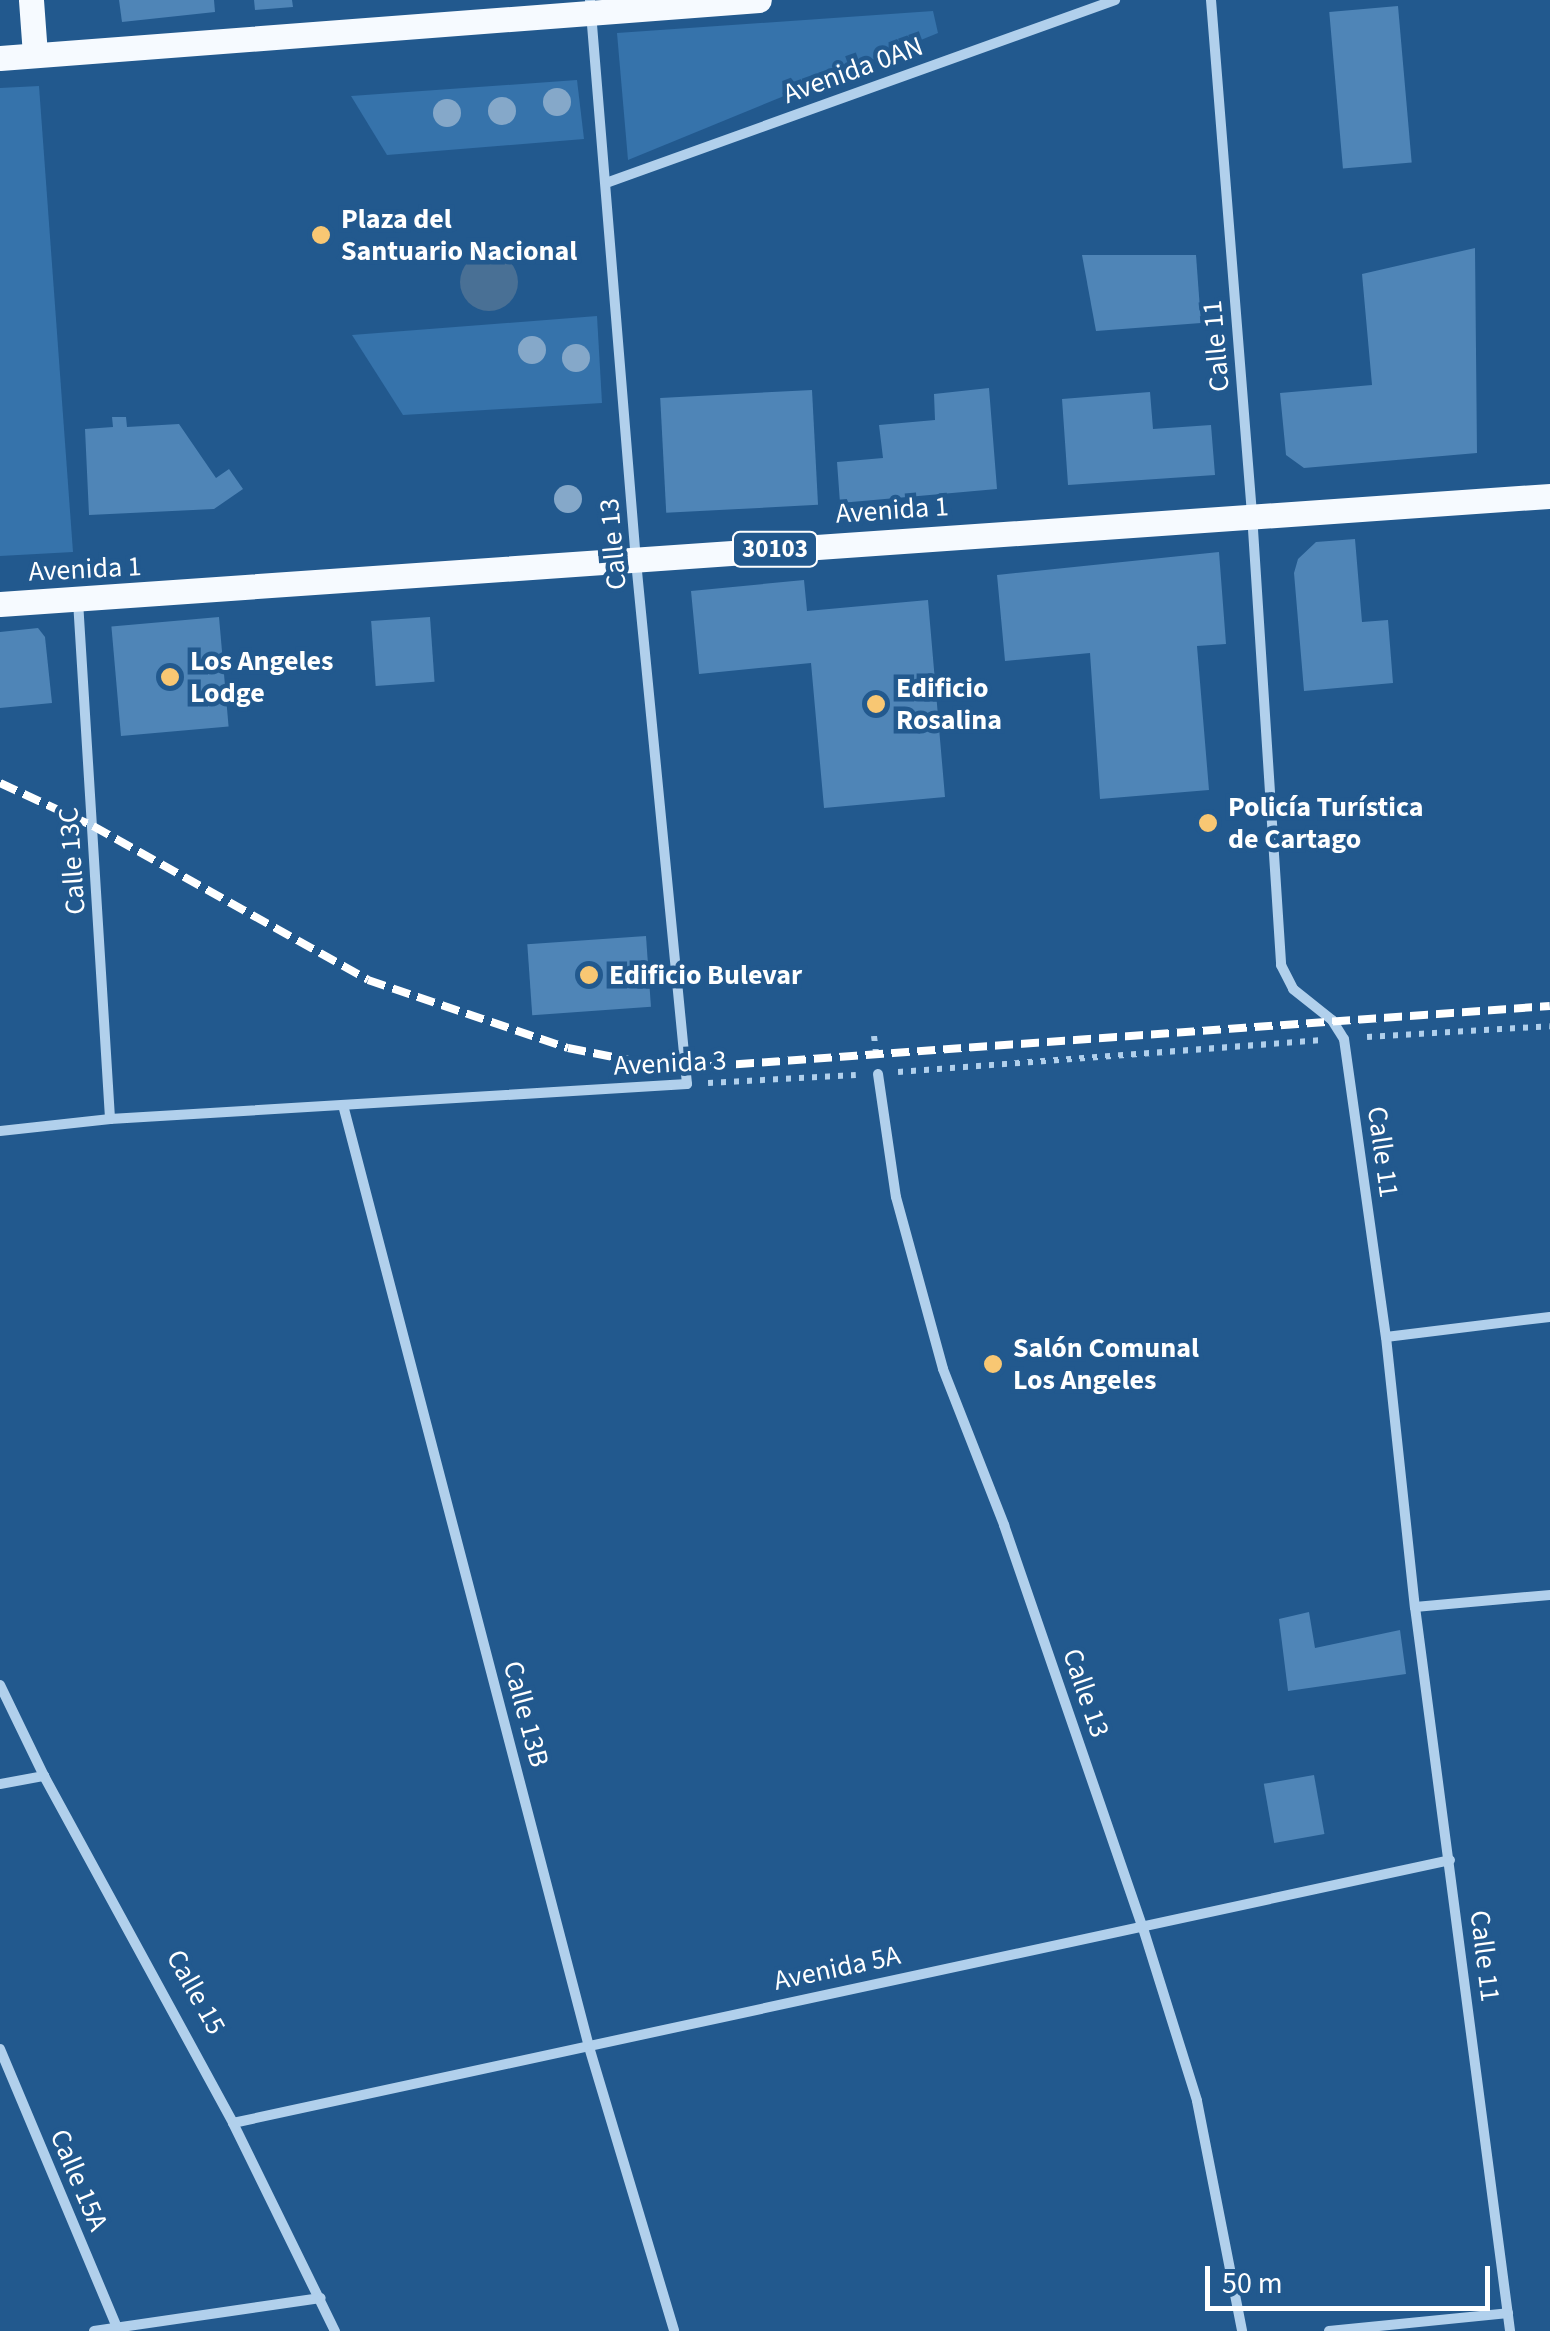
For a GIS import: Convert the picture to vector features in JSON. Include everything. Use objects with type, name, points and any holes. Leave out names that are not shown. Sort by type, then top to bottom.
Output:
[{"type":"main road","points":[[31,0],[34,54]]},
{"type":"main road","points":[[0,58],[590,6],[759,0]]},
{"type":"main road","name":"Avenida 1","points":[[0,604],[1550,496]]},
{"type":"street","name":"Avenida 0AN","points":[[606,183],[1115,0]]},
{"type":"street","name":"Calle 11","points":[[1211,0],[1252,514],[1281,965],[1293,988],[1332,1020],[1344,1038],[1386,1337],[1415,1607],[1510,2331]]},
{"type":"street","name":"Calle 13","points":[[590,6],[636,561],[687,1084]]},
{"type":"street","name":"Calle 13C","points":[[78,601],[110,1119]]},
{"type":"street","name":"Calle 13","points":[[878,1074],[896,1197],[943,1369],[1010,1544],[1142,1925],[1197,2101],[1242,2331]]},
{"type":"street","name":"Avenida 3","points":[[0,1132],[110,1119],[687,1084]]},
{"type":"street","name":"Calle 13B","points":[[343,1105],[590,2047],[674,2331]]},
{"type":"street","points":[[1386,1337],[1550,1317]]},
{"type":"street","points":[[1415,1607],[1550,1594]]},
{"type":"street","name":"Calle 15","points":[[0,1685],[44,1776],[233,2123],[334,2331]]},
{"type":"street","points":[[0,1784],[44,1776]]},
{"type":"street","name":"Avenida 5A","points":[[233,2123],[1450,1860]]},
{"type":"street","name":"Calle 15A","points":[[0,2049],[117,2328]]},
{"type":"street","points":[[94,2331],[321,2298]]},
{"type":"street","points":[[1328,2331],[1508,2313]]},
{"type":"path","name":"Avenida 3","points":[[687,1084],[1550,1026]]},
{"type":"shaded area","points":[[933,11],[938,33],[628,160],[617,33]]},
{"type":"shaded area","points":[[577,80],[584,139],[387,155],[351,96]]},
{"type":"shaded area","points":[[39,86],[73,552],[0,556],[0,88]]},
{"type":"shaded area","points":[[489,253],[509,262],[518,282],[509,302],[489,311],[469,302],[460,282],[469,262]]},
{"type":"shaded area","points":[[597,316],[602,403],[403,415],[352,335]]},
{"type":"building","points":[[119,0],[214,0],[215,12],[122,22]]},
{"type":"building","points":[[254,0],[292,0],[293,7],[255,10]]},
{"type":"building","points":[[1398,6],[1412,162],[1343,168],[1329,12]]},
{"type":"building","points":[[1475,248],[1477,453],[1304,468],[1286,455],[1280,393],[1372,385],[1362,274]]},
{"type":"building","points":[[1082,255],[1196,255],[1201,323],[1096,331]]},
{"type":"building","points":[[989,388],[997,489],[840,503],[837,462],[883,458],[879,425],[935,420],[934,394]]},
{"type":"building","points":[[812,390],[818,505],[666,513],[660,398]]},
{"type":"building","points":[[1150,392],[1153,429],[1211,425],[1215,475],[1068,485],[1062,399]]},
{"type":"building","points":[[112,417],[126,417],[127,427],[179,424],[216,478],[229,469],[243,489],[214,509],[89,515],[85,429],[113,427]]},
{"type":"building","points":[[1355,539],[1362,622],[1388,620],[1393,683],[1304,691],[1294,573],[1298,559],[1316,542]]},
{"type":"building","points":[[1219,552],[1226,644],[1197,646],[1209,790],[1100,799],[1090,653],[1005,661],[997,575]]},
{"type":"building","name":"Edificio Rosalina","points":[[804,580],[807,611],[928,600],[945,797],[824,808],[811,663],[699,674],[691,591]]},
{"type":"building","name":"Los Angeles Lodge","points":[[219,617],[229,727],[121,736],[111,626]]},
{"type":"building","points":[[430,617],[435,682],[376,686],[371,621]]},
{"type":"building","points":[[38,628],[45,637],[52,703],[0,708],[0,632]]},
{"type":"building","name":"Edificio Bulevar","points":[[646,936],[651,1007],[532,1015],[527,944]]},
{"type":"building","points":[[1309,1612],[1315,1648],[1400,1630],[1406,1674],[1288,1691],[1279,1619]]},
{"type":"building","points":[[1314,1775],[1324,1834],[1274,1843],[1264,1784]]},
{"type":"railway","points":[[0,783],[93,826],[368,980],[568,1048],[644,1063],[684,1068],[1550,1006]]},
{"type":"place","name":"Plaza del Santuario Nacional","points":[[321,235]]},
{"type":"place","name":"Los Angeles Lodge","points":[[170,677]]},
{"type":"place","name":"Edificio Rosalina","points":[[876,704]]},
{"type":"place","name":"Policía Turística de Cartago","points":[[1208,823]]},
{"type":"place","name":"Edificio Bulevar","points":[[589,975]]},
{"type":"place","name":"Salón Comunal Los Angeles","points":[[993,1364]]}]
